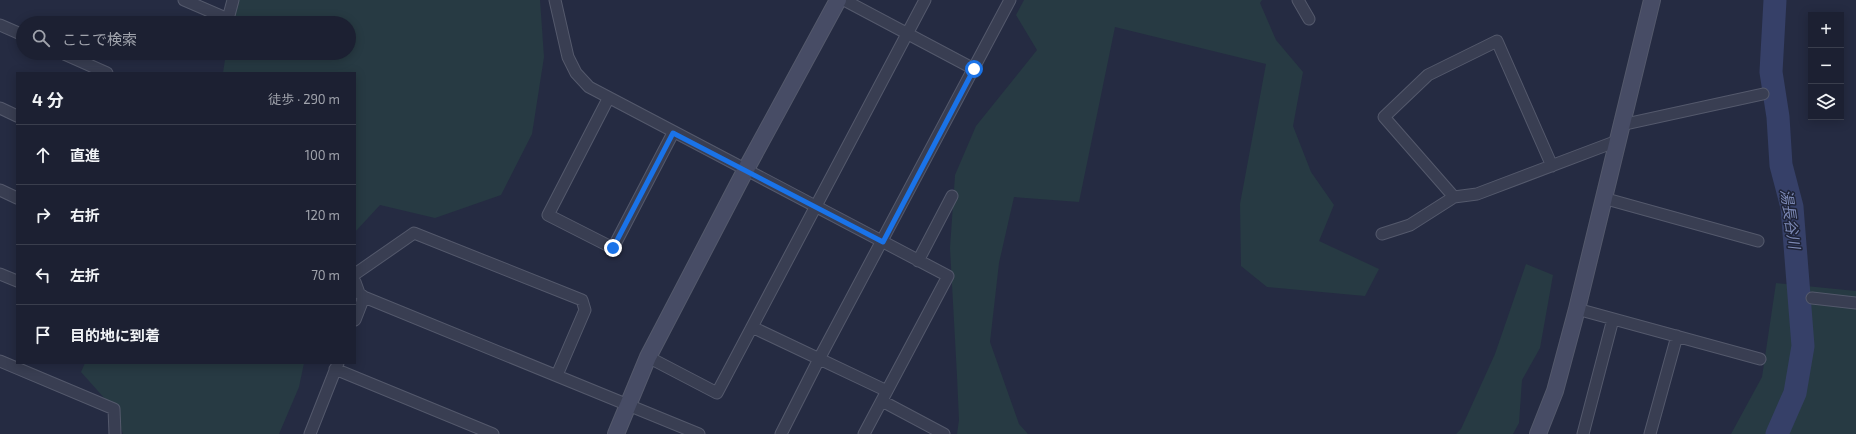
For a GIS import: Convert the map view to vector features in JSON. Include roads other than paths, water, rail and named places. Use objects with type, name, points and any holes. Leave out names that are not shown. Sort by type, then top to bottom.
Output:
[{"type":"street","points":[[184,0],[221,16]]},
{"type":"street","points":[[229,16],[233,0]]},
{"type":"street","points":[[555,0],[568,57],[576,73],[589,87],[608,99],[948,276],[864,434]]},
{"type":"street","points":[[616,434],[648,357],[746,170],[838,0]]},
{"type":"street","points":[[844,0],[974,69]]},
{"type":"street","points":[[648,357],[717,393],[925,0]]},
{"type":"street","points":[[782,434],[819,359],[883,242],[1010,0]]},
{"type":"street","points":[[1298,0],[1309,19]]},
{"type":"street","points":[[1538,434],[1556,391],[1652,0]]},
{"type":"street","points":[[0,25],[16,33]]},
{"type":"street","points":[[1454,197],[1384,117],[1428,75],[1497,40],[1552,166]]},
{"type":"street","points":[[78,60],[105,72]]},
{"type":"street","points":[[1621,125],[1763,94]]},
{"type":"street","points":[[608,99],[548,215],[613,248],[673,133]]},
{"type":"street","points":[[0,108],[16,116]]},
{"type":"street","points":[[1382,234],[1410,225],[1454,197],[1477,194],[1617,141]]},
{"type":"street","points":[[0,190],[16,198]]},
{"type":"street","points":[[918,261],[952,196]]},
{"type":"street","points":[[1603,198],[1758,241]]},
{"type":"street","points":[[356,273],[414,233],[582,300],[585,310],[556,375]]},
{"type":"street","points":[[0,274],[16,281]]},
{"type":"street","points":[[356,284],[360,293],[364,297],[699,434]]},
{"type":"street","points":[[356,317],[364,297]]},
{"type":"street","points":[[1812,298],[1856,303]]},
{"type":"street","points":[[1577,309],[1760,359]]},
{"type":"street","points":[[1583,434],[1613,319]]},
{"type":"street","points":[[752,327],[887,391]]},
{"type":"street","points":[[1650,434],[1677,336]]},
{"type":"street","points":[[0,361],[114,409],[115,434]]},
{"type":"street","points":[[310,434],[336,366],[493,434]]},
{"type":"street","points":[[882,401],[944,434]]},
{"type":"waterway","name":"湯長谷川","points":[[1775,0],[1771,72],[1778,117],[1781,165],[1792,207],[1803,346],[1795,393],[1777,434]]}]
